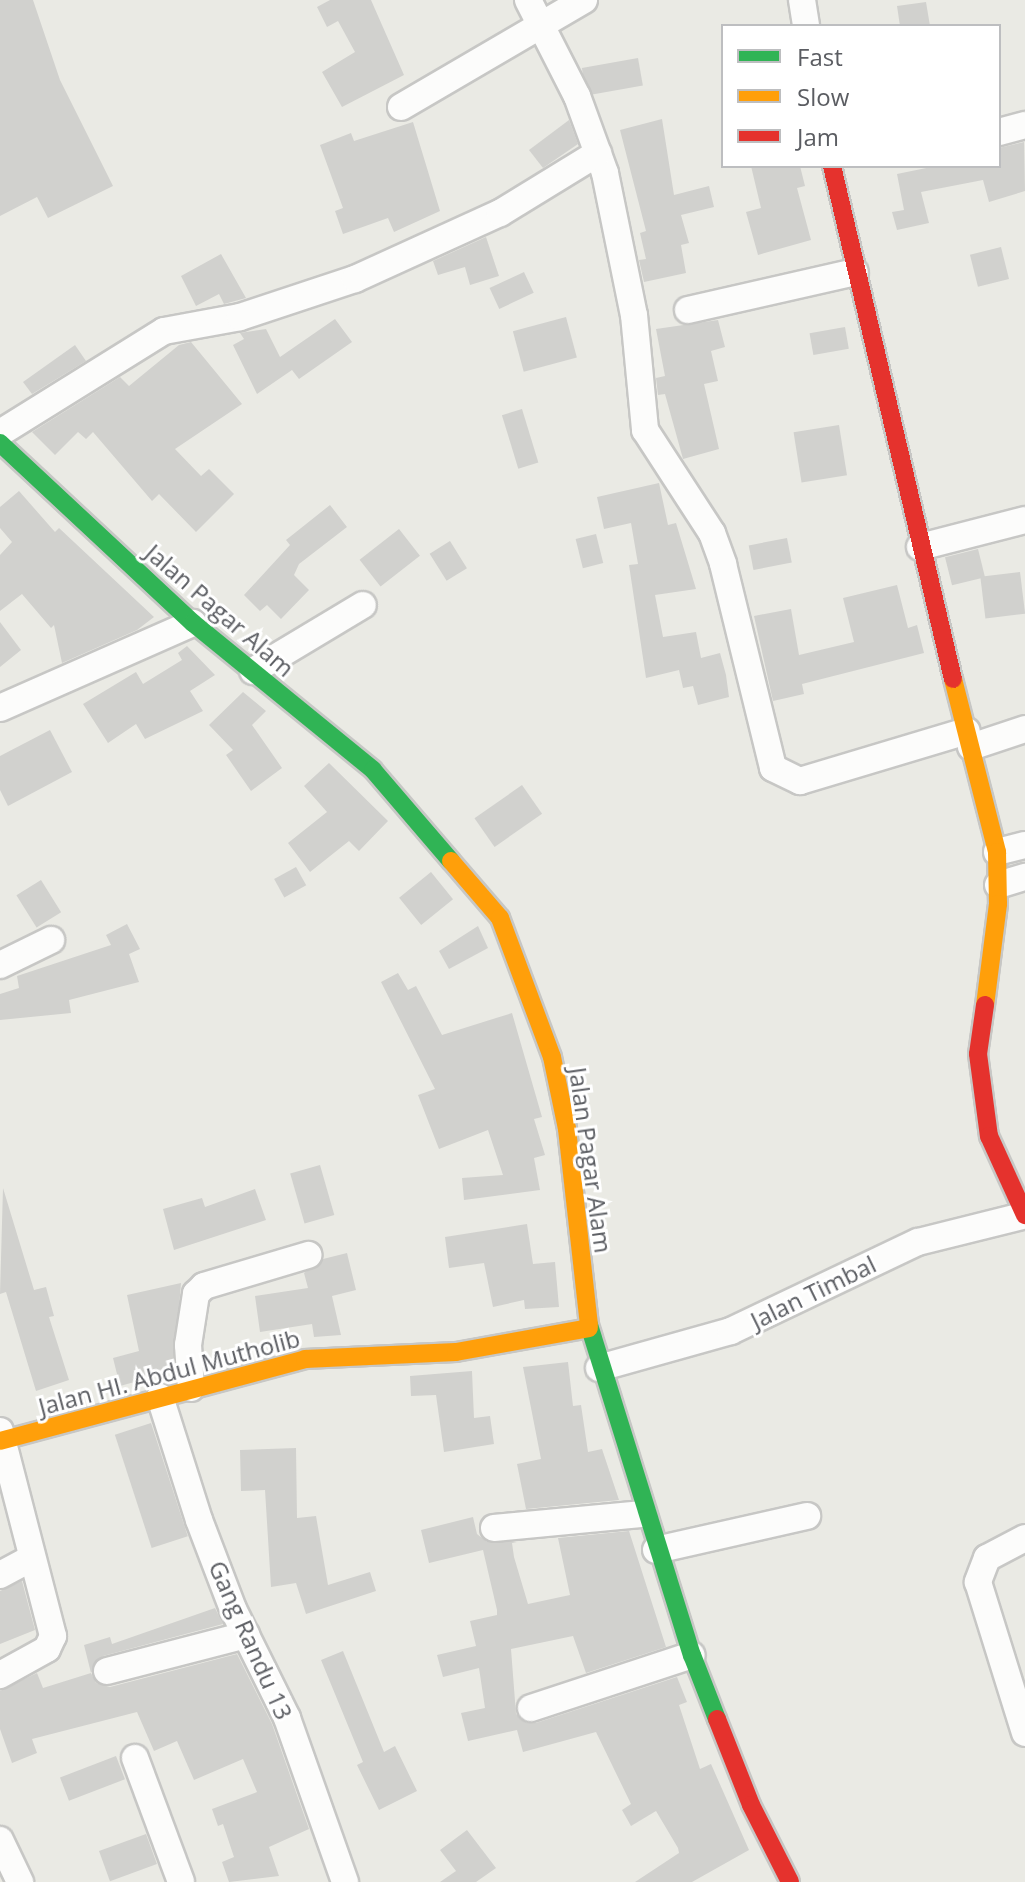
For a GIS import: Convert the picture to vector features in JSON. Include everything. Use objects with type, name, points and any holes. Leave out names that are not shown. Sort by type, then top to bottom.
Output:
[{"type":"street","points":[[528,0],[598,153],[634,315],[645,430],[712,533],[723,564],[773,768],[800,781],[969,739],[1025,729]]},
{"type":"street","points":[[401,107],[584,0]]},
{"type":"street","points":[[802,0],[806,24]]},
{"type":"street","points":[[1001,131],[1025,125]]},
{"type":"street","points":[[0,433],[164,331],[240,317],[355,279],[500,213],[598,153]]},
{"type":"street","points":[[832,168],[920,547],[997,852],[998,885],[978,1054],[989,1136],[1023,1215]]},
{"type":"street","points":[[688,310],[855,272]]},
{"type":"street","name":"Jalan Pagar Alam","points":[[0,443],[193,623],[373,770],[500,918],[526,981],[558,1086],[589,1328],[599,1368],[643,1514],[692,1655],[751,1805],[790,1882]]},
{"type":"street","points":[[920,547],[1025,520]]},
{"type":"street","points":[[253,671],[363,605]]},
{"type":"street","points":[[0,708],[193,623]]},
{"type":"street","points":[[997,852],[1025,845]]},
{"type":"street","points":[[998,885],[1025,877]]},
{"type":"street","points":[[0,965],[51,940]]},
{"type":"street","name":"Jalan Timbal","points":[[599,1368],[731,1331],[918,1242],[1023,1215]]},
{"type":"street","points":[[191,1388],[188,1333],[196,1294],[204,1286],[308,1255]]},
{"type":"street","name":"Jalan HI. Abdul Mutholib","points":[[1,1437],[305,1359],[456,1352],[589,1328]]},
{"type":"street","name":"Gang Randu 13","points":[[160,1397],[199,1520],[246,1635],[287,1718],[345,1882]]},
{"type":"street","points":[[0,1675],[51,1643],[1,1437]]},
{"type":"street","points":[[494,1528],[643,1514]]},
{"type":"street","points":[[656,1550],[807,1516]]},
{"type":"street","points":[[1024,1727],[978,1582],[987,1558],[1025,1538]]},
{"type":"street","points":[[0,1575],[32,1558]]},
{"type":"street","points":[[107,1671],[246,1635]]},
{"type":"street","points":[[531,1708],[692,1655]]},
{"type":"street","points":[[135,1758],[181,1882]]},
{"type":"street","points":[[0,1840],[20,1882]]},
{"type":"building","points":[[0,0],[33,0],[60,80],[113,186],[48,218],[37,197],[0,216]]},
{"type":"building","points":[[330,0],[371,0],[404,75],[342,107],[322,72],[355,52],[338,21],[327,27],[317,7]]},
{"type":"building","points":[[926,2],[930,24],[900,24],[897,6]]},
{"type":"building","points":[[638,58],[643,86],[587,95],[582,68]]},
{"type":"building","points":[[662,119],[674,195],[709,186],[714,207],[681,215],[689,243],[681,245],[686,273],[644,282],[639,260],[646,259],[640,233],[646,231],[620,130]]},
{"type":"building","points":[[569,120],[578,144],[543,168],[529,150]]},
{"type":"building","points":[[413,122],[440,211],[394,232],[388,218],[343,234],[335,211],[343,208],[320,145],[351,133],[354,141]]},
{"type":"building","points":[[1024,142],[1025,191],[989,202],[983,180],[921,192],[929,223],[897,230],[892,212],[904,210],[897,174],[926,168],[1001,168],[1001,148]]},
{"type":"building","points":[[751,168],[800,168],[805,186],[797,188],[811,240],[758,255],[746,212],[761,208]]},
{"type":"building","points":[[486,237],[499,276],[470,285],[465,267],[438,275],[433,261]]},
{"type":"building","points":[[1001,247],[1009,279],[978,287],[970,255]]},
{"type":"building","points":[[221,254],[246,298],[224,304],[219,294],[196,306],[181,276]]},
{"type":"building","points":[[524,272],[534,293],[499,309],[490,288]]},
{"type":"building","points":[[566,317],[577,358],[524,372],[513,331]]},
{"type":"building","points":[[335,319],[352,342],[299,379],[292,370],[257,394],[233,345],[244,339],[240,333],[266,329],[280,357]]},
{"type":"building","points":[[718,320],[725,347],[711,351],[718,381],[704,384],[719,449],[683,459],[665,394],[658,395],[656,378],[665,376],[656,329]]},
{"type":"building","points":[[845,327],[849,349],[813,355],[810,333]]},
{"type":"building","points":[[191,342],[242,404],[175,449],[201,476],[209,469],[234,494],[196,532],[159,494],[152,501],[93,432],[86,439],[78,432],[55,455],[32,432],[120,377],[129,386],[179,345]]},
{"type":"building","points":[[75,345],[86,361],[32,394],[23,382]]},
{"type":"building","points":[[522,409],[538,463],[518,469],[502,415]]},
{"type":"building","points":[[839,425],[847,475],[802,483],[794,432]]},
{"type":"building","points":[[659,483],[668,525],[676,523],[696,589],[655,595],[663,637],[696,632],[701,658],[720,653],[726,675],[729,697],[698,705],[693,686],[683,688],[679,670],[646,678],[629,565],[638,564],[631,523],[604,529],[597,497]]},
{"type":"building","points":[[19,491],[55,532],[59,528],[154,617],[137,630],[62,663],[54,625],[51,628],[22,594],[0,611],[0,555],[12,542],[0,528],[0,507]]},
{"type":"building","points":[[330,505],[347,527],[299,564],[294,575],[309,590],[281,619],[267,605],[260,611],[244,595],[290,545],[286,540]]},
{"type":"building","points":[[399,529],[420,556],[381,587],[360,560]]},
{"type":"building","points":[[596,534],[603,563],[583,568],[576,539]]},
{"type":"building","points":[[787,538],[792,563],[753,570],[749,545]]},
{"type":"building","points":[[450,541],[467,568],[447,581],[430,554]]},
{"type":"building","points":[[978,549],[985,577],[952,585],[945,557]]},
{"type":"building","points":[[1020,572],[1025,614],[985,619],[980,577]]},
{"type":"building","points":[[897,585],[908,628],[917,625],[924,653],[802,684],[804,694],[773,701],[754,616],[791,609],[799,655],[854,642],[843,598]]},
{"type":"building","points":[[0,622],[21,650],[0,667]]},
{"type":"building","points":[[187,646],[215,675],[190,691],[203,711],[145,739],[136,724],[108,743],[83,704],[136,672],[143,684],[182,660],[178,653]]},
{"type":"building","points":[[243,692],[266,711],[252,725],[282,768],[251,791],[226,755],[233,750],[209,725]]},
{"type":"building","points":[[50,730],[72,772],[8,806],[0,790],[0,756]]},
{"type":"building","points":[[329,763],[388,821],[359,851],[349,841],[310,872],[288,843],[327,812],[304,786]]},
{"type":"building","points":[[522,785],[542,814],[495,847],[474,818]]},
{"type":"building","points":[[296,867],[306,885],[284,897],[274,879]]},
{"type":"building","points":[[431,872],[453,899],[421,925],[399,898]]},
{"type":"building","points":[[41,880],[61,912],[37,928],[16,895]]},
{"type":"building","points":[[127,924],[140,949],[129,954],[139,982],[69,1000],[71,1013],[0,1020],[0,994],[19,988],[17,976],[111,945],[106,935]]},
{"type":"building","points":[[478,926],[488,948],[449,969],[439,951]]},
{"type":"building","points":[[398,973],[408,990],[416,986],[442,1035],[512,1013],[542,1117],[534,1119],[545,1155],[534,1158],[540,1190],[464,1200],[462,1178],[503,1175],[488,1130],[439,1149],[418,1095],[435,1089],[381,982]]},
{"type":"building","points":[[320,1165],[334,1215],[305,1224],[290,1174]]},
{"type":"building","points":[[3,1188],[34,1290],[46,1287],[54,1316],[49,1317],[69,1380],[36,1391],[6,1292],[0,1294]]},
{"type":"building","points":[[255,1189],[266,1220],[174,1250],[163,1209],[202,1198],[205,1207]]},
{"type":"building","points":[[527,1224],[533,1264],[555,1262],[559,1307],[525,1309],[524,1300],[493,1307],[484,1263],[449,1268],[445,1237]]},
{"type":"building","points":[[347,1253],[356,1290],[332,1296],[341,1335],[314,1337],[312,1324],[260,1332],[255,1296],[308,1288],[304,1273],[323,1259]]},
{"type":"building","points":[[181,1283],[174,1371],[120,1386],[113,1358],[139,1351],[127,1295]]},
{"type":"building","points":[[568,1362],[573,1406],[581,1405],[588,1452],[602,1449],[619,1500],[526,1509],[517,1464],[541,1459],[523,1367]]},
{"type":"building","points":[[472,1371],[474,1418],[490,1416],[494,1444],[444,1452],[436,1395],[411,1396],[410,1376]]},
{"type":"building","points":[[151,1423],[188,1536],[152,1548],[115,1435]]},
{"type":"building","points":[[296,1448],[297,1518],[316,1516],[328,1585],[370,1572],[376,1591],[306,1614],[296,1583],[271,1587],[265,1490],[241,1491],[240,1450]]},
{"type":"building","points":[[473,1517],[477,1534],[487,1542],[517,1542],[512,1543],[514,1557],[528,1604],[570,1595],[558,1538],[629,1531],[666,1647],[586,1673],[573,1636],[511,1649],[516,1714],[527,1723],[536,1723],[677,1677],[687,1702],[679,1705],[700,1769],[711,1764],[749,1850],[692,1882],[635,1882],[679,1853],[678,1848],[656,1811],[631,1826],[622,1810],[631,1804],[596,1732],[523,1752],[517,1730],[468,1741],[461,1713],[485,1708],[479,1668],[443,1677],[437,1655],[476,1646],[470,1621],[497,1615],[497,1610],[483,1550],[429,1563],[421,1530]]},
{"type":"building","points":[[22,1581],[35,1630],[0,1644],[0,1591]]},
{"type":"building","points":[[215,1608],[223,1624],[103,1656],[91,1673],[84,1645],[110,1637],[112,1644]]},
{"type":"building","points":[[343,1651],[384,1752],[395,1746],[417,1791],[379,1810],[357,1765],[363,1762],[321,1660]]},
{"type":"building","points":[[237,1654],[272,1724],[309,1829],[269,1847],[279,1876],[229,1882],[222,1862],[234,1857],[223,1824],[218,1826],[212,1809],[257,1792],[243,1759],[194,1780],[177,1741],[154,1751],[137,1712],[32,1739],[37,1753],[12,1763],[0,1729],[0,1691],[37,1673],[43,1688],[91,1673],[96,1683],[110,1687]]},
{"type":"building","points":[[116,1756],[125,1779],[69,1801],[60,1778]]},
{"type":"building","points":[[467,1830],[496,1868],[476,1882],[440,1882],[456,1871],[440,1850]]},
{"type":"building","points":[[146,1834],[157,1864],[110,1881],[99,1851]]},
{"type":"traffic: fast","points":[[0,443],[193,623],[373,770],[451,861]]},
{"type":"traffic: fast","points":[[589,1325],[692,1655],[717,1719]]},
{"type":"traffic: slow","points":[[953,679],[997,852],[998,904],[985,1005]]},
{"type":"traffic: slow","points":[[451,861],[500,918],[552,1057],[567,1129],[589,1325]]},
{"type":"traffic: slow","points":[[0,1441],[305,1359],[456,1352],[589,1328]]},
{"type":"traffic: jam","points":[[832,168],[953,679]]},
{"type":"traffic: jam","points":[[985,1005],[978,1054],[989,1136],[1025,1215]]},
{"type":"traffic: jam","points":[[717,1719],[751,1805],[790,1882]]}]
